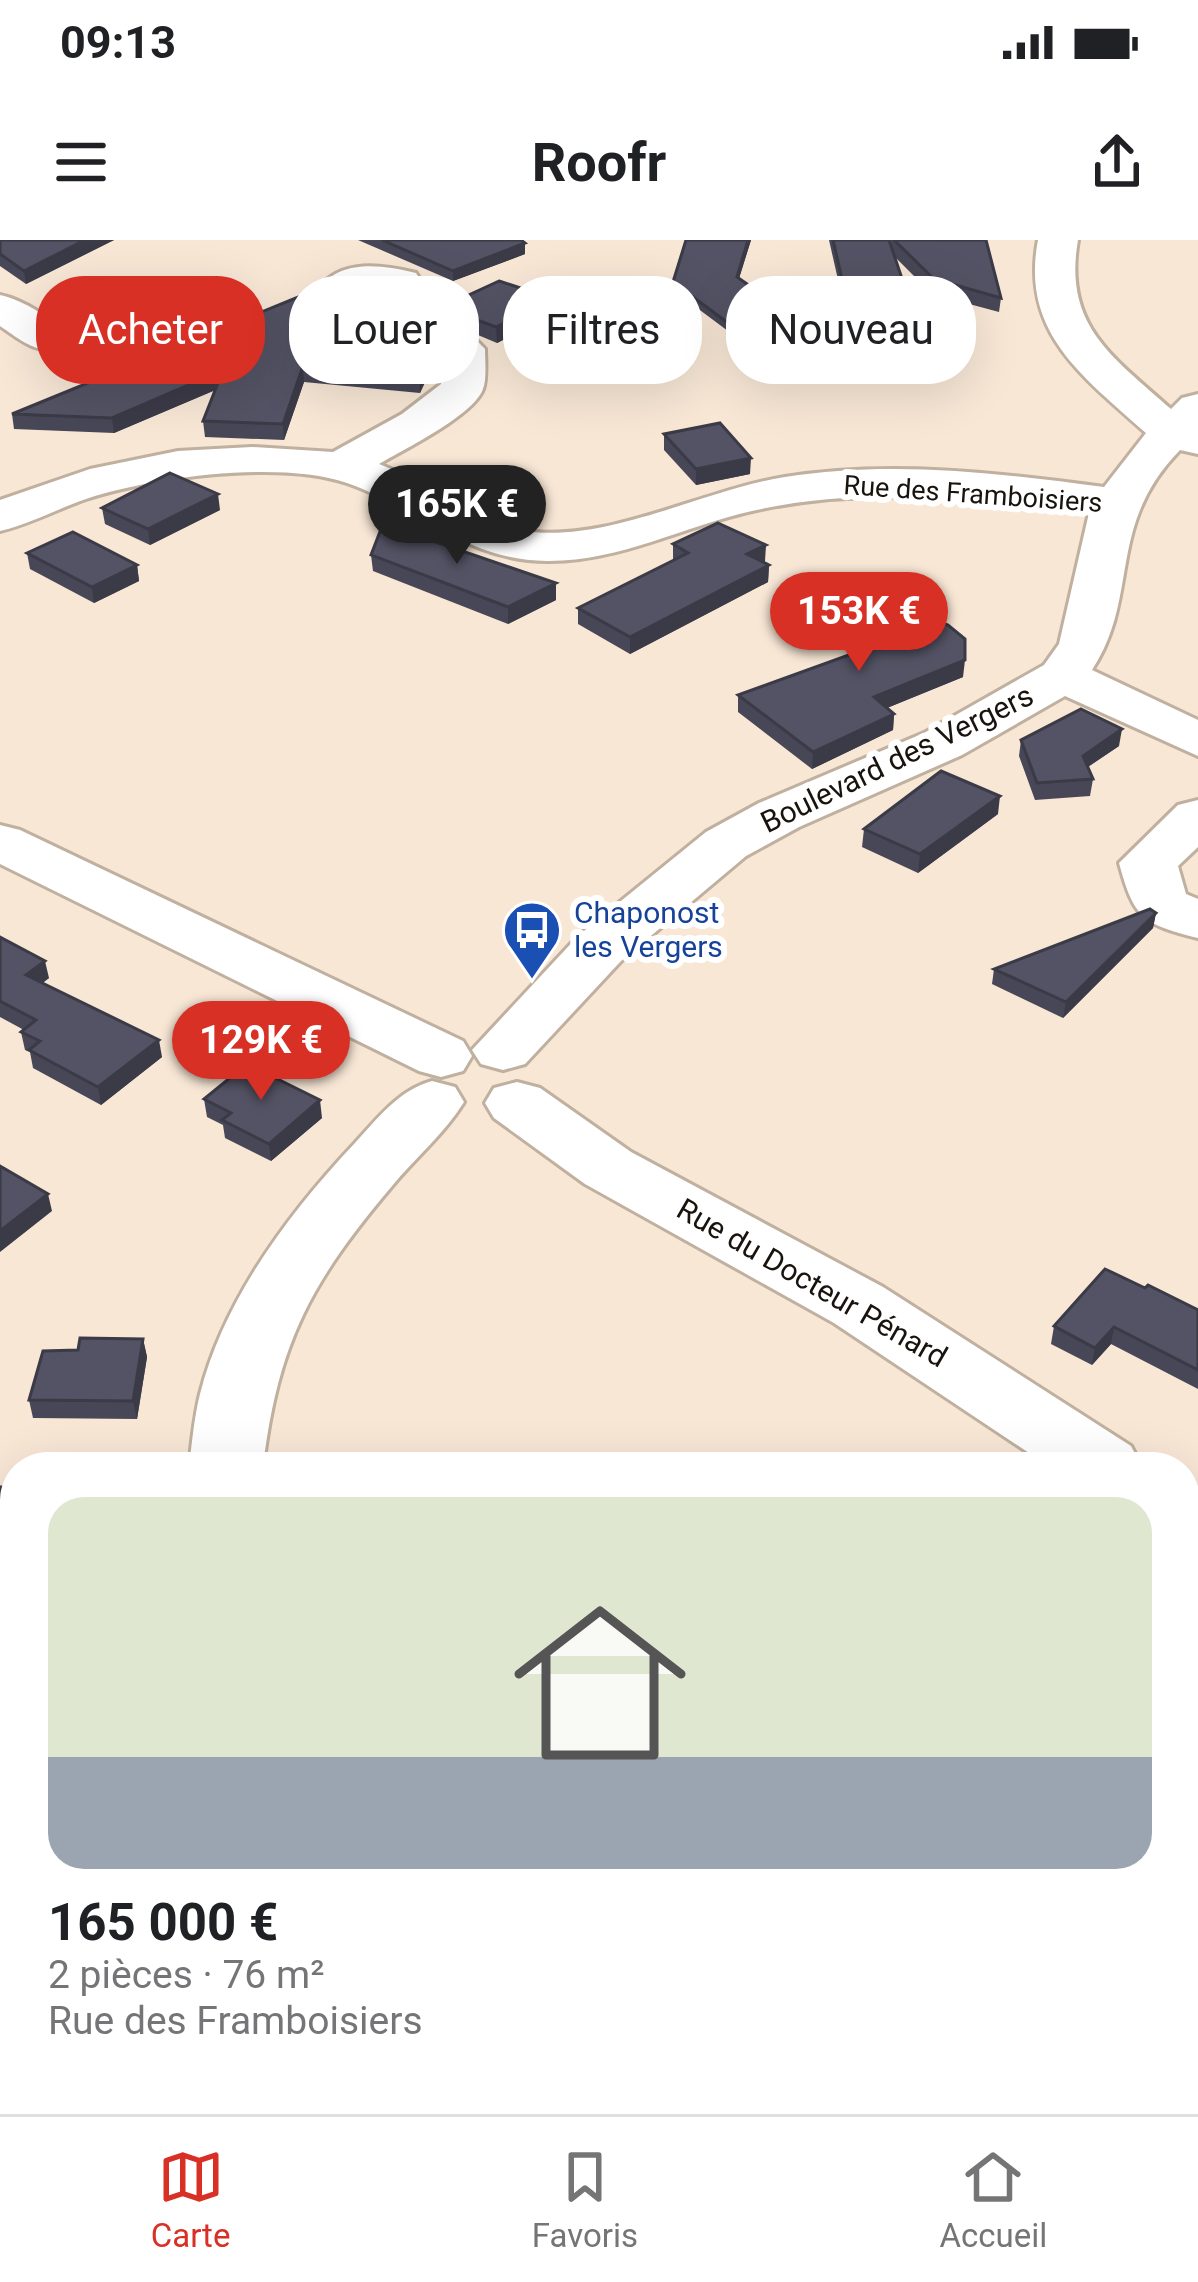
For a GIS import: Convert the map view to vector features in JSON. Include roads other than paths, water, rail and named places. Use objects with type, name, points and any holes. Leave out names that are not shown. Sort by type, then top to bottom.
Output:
[{"type":"street","points":[[1058,240],[1052,272],[1061,319],[1094,363],[1189,426]]},
{"type":"street","points":[[0,307],[36,331]]},
{"type":"street","points":[[342,466],[418,423],[462,384]]},
{"type":"street","name":"Boulevard des Vergers","points":[[510,1076],[600,949],[726,844],[779,815],[943,744],[1063,676],[1084,644],[1104,538],[1116,503],[1189,426]]},
{"type":"street","name":"Rue des Framboisiers","points":[[0,517],[112,474],[196,460],[342,466],[485,535],[531,547],[585,546],[748,498],[832,485],[917,486],[1116,503]]},
{"type":"street","points":[[1063,676],[1198,740]]},
{"type":"street","points":[[1198,817],[1148,863],[1160,904],[1198,920]]},
{"type":"street","points":[[0,842],[437,1079]]},
{"type":"street","points":[[228,1452],[239,1386],[282,1281],[349,1187],[437,1079],[481,1046],[510,1076]]},
{"type":"street","name":"Rue du Docteur Pénard","points":[[510,1076],[557,1139],[778,1258],[1006,1398],[1083,1452]]},
{"type":"place","name":"Chaponost les Vergers","points":[[532,981]]}]
